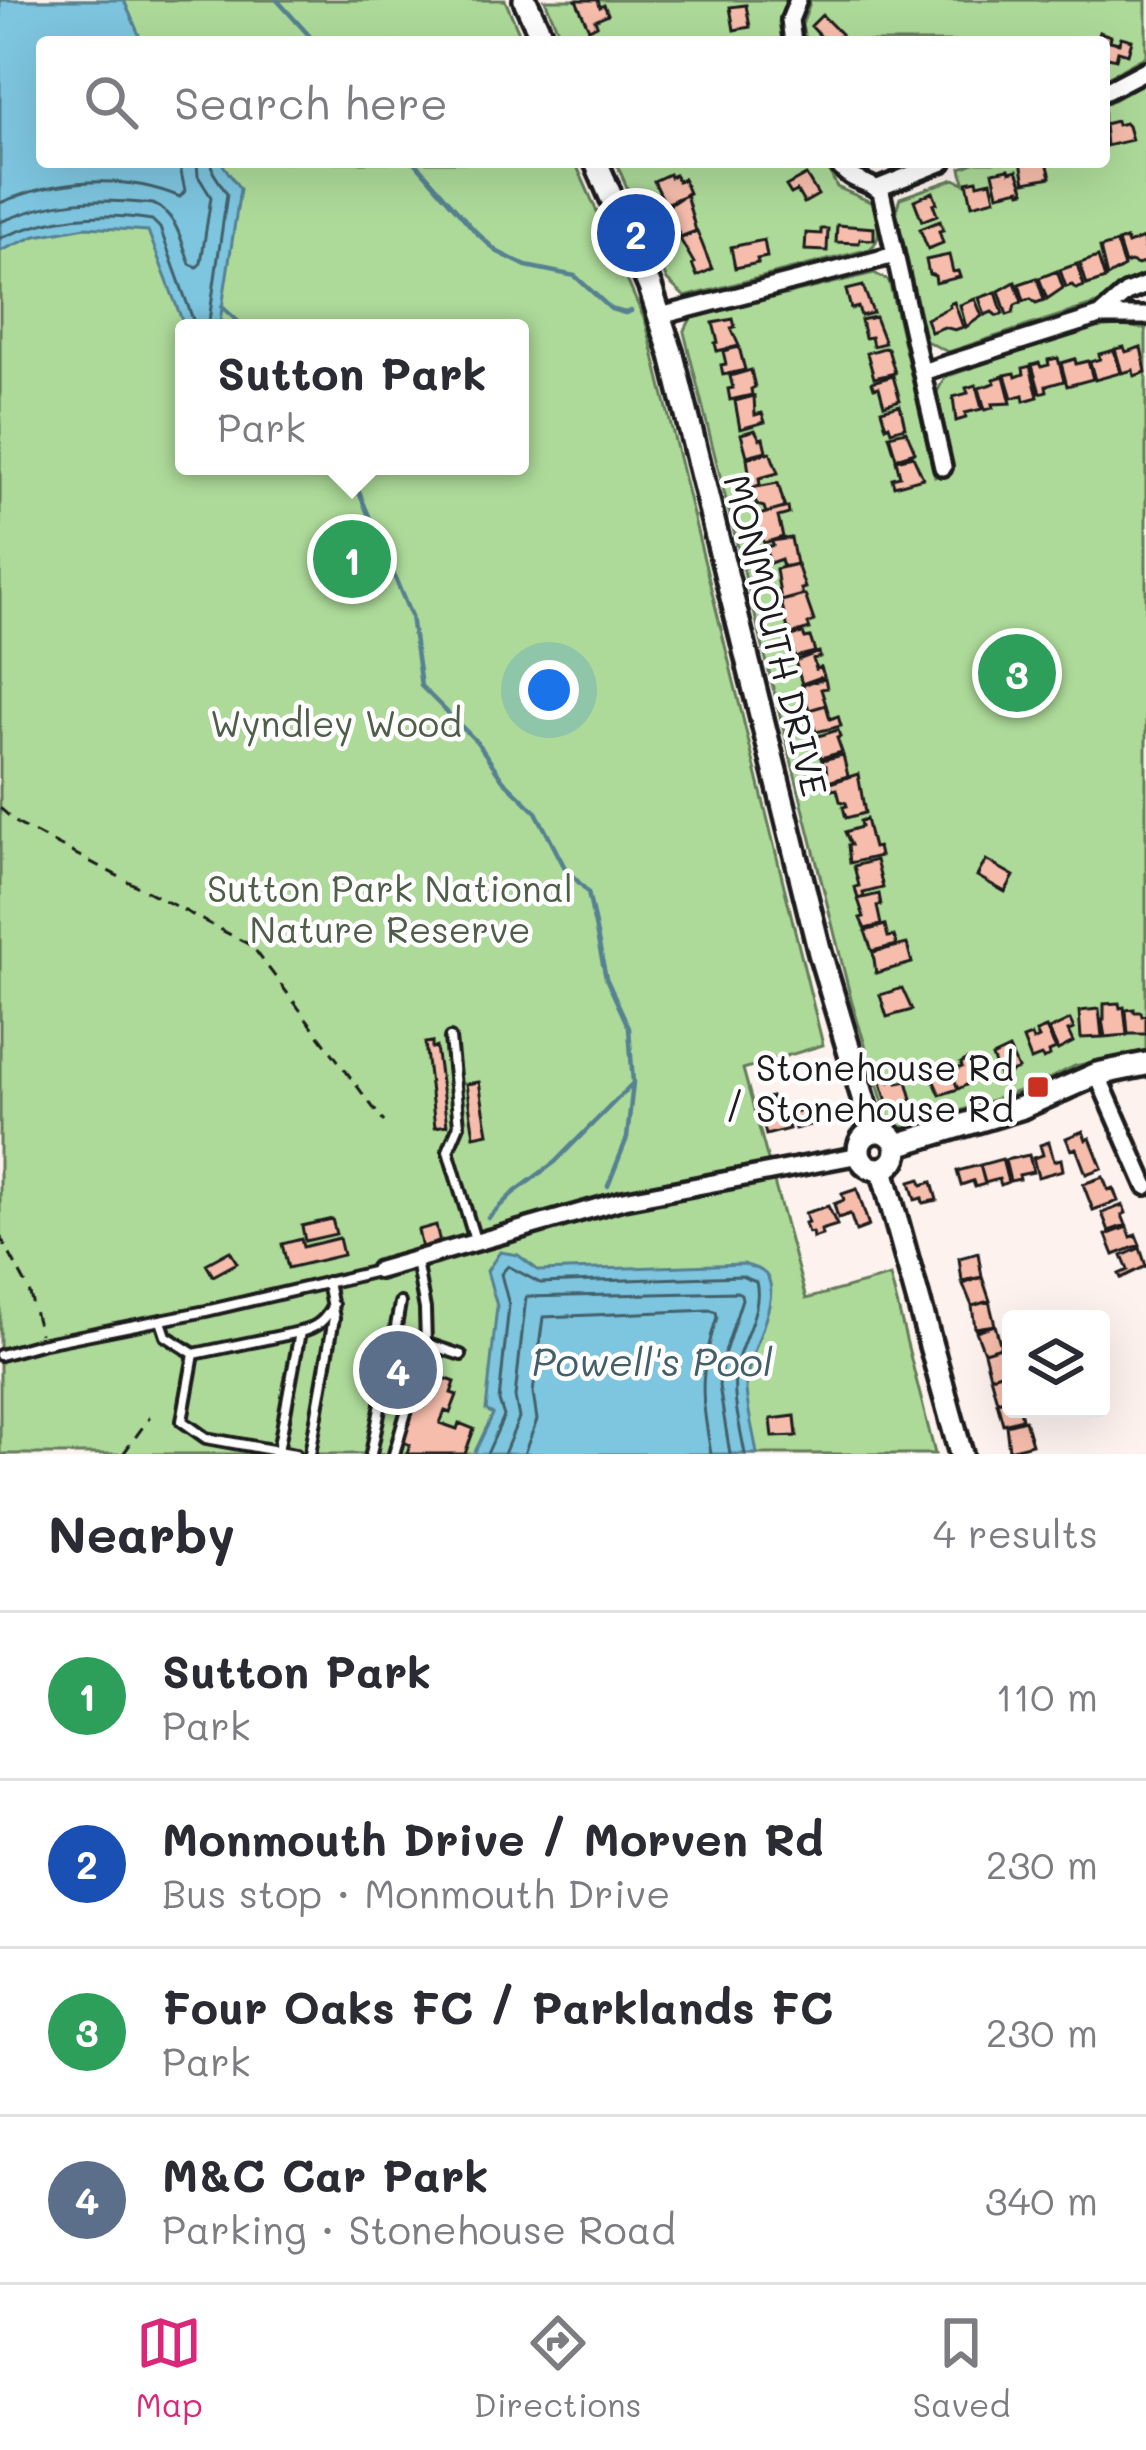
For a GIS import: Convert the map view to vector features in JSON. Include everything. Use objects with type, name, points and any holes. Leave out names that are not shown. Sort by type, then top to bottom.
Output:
[{"type":"street","points":[[526,0],[541,36]]},
{"type":"street","points":[[792,36],[790,20],[797,0]]},
{"type":"street","points":[[1110,89],[1146,70]]},
{"type":"street","name":"MONMOUTH DRIVE","points":[[598,168],[660,316],[820,953],[873,1131]]},
{"type":"street","points":[[842,168],[853,179],[878,188],[928,168]]},
{"type":"street","points":[[878,188],[943,467]]},
{"type":"street","points":[[660,316],[895,255]]},
{"type":"street","points":[[1100,316],[1126,293],[1146,285]]},
{"type":"street","points":[[922,372],[1100,316],[1146,316]]},
{"type":"street","points":[[897,1145],[1021,1108],[1097,1074],[1146,1064]]},
{"type":"street","points":[[1097,1074],[1146,1186]]},
{"type":"street","points":[[873,1131],[884,1131],[897,1145],[891,1165],[874,1169],[860,1155],[860,1143],[873,1131]]},
{"type":"street","points":[[379,1270],[623,1200],[860,1155]]},
{"type":"street","points":[[882,1168],[961,1454]]},
{"type":"lane","points":[[450,1039],[459,1125],[448,1150],[475,1241]]},
{"type":"lane","points":[[394,1454],[427,1344],[416,1261]]},
{"type":"lane","points":[[0,1355],[379,1270]]},
{"type":"lane","points":[[310,1454],[334,1318],[327,1282]]},
{"type":"lane","points":[[371,1454],[400,1303]]},
{"type":"lane","points":[[161,1321],[166,1336],[194,1354],[315,1328],[333,1305]]},
{"type":"lane","points":[[278,1451],[300,1332]]},
{"type":"lane","points":[[395,1333],[460,1355]]},
{"type":"lane","points":[[194,1354],[182,1421],[206,1438],[295,1454]]},
{"type":"path","points":[[0,808],[18,824],[252,946],[384,1122]]},
{"type":"path","points":[[0,1236],[28,1290],[40,1344]]},
{"type":"path","points":[[123,1454],[150,1418]]},
{"type":"green space","name":"Sutton Park National Nature Reserve","points":[[0,0],[505,0],[520,36],[36,36],[36,168],[578,168],[646,323],[823,1045],[743,1069],[806,1299],[890,1276],[935,1454],[0,1454]]},
{"type":"green space","points":[[545,0],[786,0],[779,22],[781,36],[560,36]]},
{"type":"green space","points":[[811,0],[1146,0],[1146,56],[1110,76],[1110,36],[805,36],[802,25]]},
{"type":"green space","points":[[1146,82],[1146,276],[1103,302],[948,352],[926,341],[896,210],[900,198],[954,179],[964,183],[961,168],[1110,168],[1110,102]]},
{"type":"green space","points":[[619,168],[828,168],[837,187],[873,203],[879,228],[870,249],[685,297],[667,280]]},
{"type":"green space","points":[[874,273],[889,281],[935,477],[953,469],[937,392],[945,377],[1089,328],[1146,329],[1146,1054],[1075,1066],[1034,1086],[912,1127],[889,1122],[852,1003],[684,332],[691,318]]},
{"type":"water","points":[[0,0],[124,0],[139,36],[36,36],[36,168],[225,168],[240,189],[220,319],[182,319],[148,231],[86,227],[36,236],[0,251]]},
{"type":"water","name":"Powell's Pool","points":[[500,1252],[518,1255],[539,1271],[744,1264],[764,1273],[771,1288],[770,1301],[746,1388],[757,1454],[474,1454],[493,1414],[486,1410],[497,1306],[487,1271]]},
{"type":"building","points":[[576,0],[598,0],[608,14],[589,29]]},
{"type":"building","points":[[746,5],[750,27],[734,30],[730,7]]},
{"type":"building","points":[[822,15],[841,34],[820,36],[811,26]]},
{"type":"building","points":[[1132,40],[1128,54],[1118,51],[1116,59],[1110,58],[1110,41]]},
{"type":"building","points":[[1110,122],[1125,123],[1132,140],[1110,145]]},
{"type":"building","points":[[1022,168],[1049,168],[1051,177],[1025,182]]},
{"type":"building","points":[[1017,170],[1025,191],[998,194],[993,172]]},
{"type":"building","points":[[669,174],[683,179],[689,193],[665,204],[654,181]]},
{"type":"building","points":[[806,175],[818,195],[804,203],[797,191],[791,194],[786,186]]},
{"type":"building","points":[[977,180],[978,184],[991,181],[995,199],[972,205],[967,182]]},
{"type":"building","points":[[933,192],[937,215],[922,221],[914,200]]},
{"type":"building","points":[[686,194],[696,231],[680,237],[665,208]]},
{"type":"building","points":[[940,221],[943,243],[928,249],[920,229]]},
{"type":"building","points":[[837,225],[874,228],[874,240],[836,242]]},
{"type":"building","points":[[821,229],[828,229],[827,251],[805,250],[806,233],[821,234]]},
{"type":"building","points":[[697,231],[712,269],[697,276],[680,239]]},
{"type":"building","points":[[1143,238],[1146,262],[1125,264],[1118,242]]},
{"type":"building","points":[[764,240],[767,257],[735,268],[731,247]]},
{"type":"building","points":[[1116,243],[1124,267],[1107,277],[1100,248]]},
{"type":"building","points":[[949,255],[953,272],[958,271],[960,277],[936,283],[926,260]]},
{"type":"building","points":[[1098,257],[1105,279],[1087,285],[1080,263]]},
{"type":"building","points":[[1077,264],[1084,286],[1066,287],[1060,270]]},
{"type":"building","points":[[1057,271],[1063,288],[1047,299],[1039,278]]},
{"type":"building","points":[[1037,278],[1044,300],[1024,301],[1019,284]]},
{"type":"building","points":[[1015,282],[1022,302],[1007,315],[999,291]]},
{"type":"building","points":[[863,286],[873,313],[861,316],[858,307],[851,309],[846,290]]},
{"type":"building","points":[[996,292],[1003,314],[985,315],[979,298]]},
{"type":"building","points":[[975,299],[982,316],[966,327],[960,305]]},
{"type":"building","points":[[954,302],[963,327],[931,332],[926,319]]},
{"type":"building","points":[[875,317],[885,343],[873,346],[871,337],[865,338],[861,320]]},
{"type":"building","points":[[733,319],[735,327],[731,328],[739,346],[717,351],[713,323]]},
{"type":"building","points":[[739,347],[745,370],[723,375],[723,351]]},
{"type":"building","points":[[1124,347],[1126,352],[1141,347],[1146,372],[1122,373],[1115,349]]},
{"type":"building","points":[[884,348],[895,373],[874,378],[867,353]]},
{"type":"building","points":[[1114,350],[1120,373],[1095,380],[1090,362]]},
{"type":"building","points":[[1058,358],[1064,381],[1040,393],[1032,365],[1049,365],[1048,360]]},
{"type":"building","points":[[1075,359],[1076,364],[1088,361],[1093,379],[1067,386],[1061,363]]},
{"type":"building","points":[[1030,366],[1038,397],[1012,398],[1005,375],[1015,373],[1016,377]]},
{"type":"building","points":[[751,370],[752,395],[730,400],[730,376]]},
{"type":"building","points":[[893,376],[900,400],[884,405],[879,387],[874,388],[872,382]]},
{"type":"building","points":[[1004,376],[1011,403],[992,404],[993,408],[985,410],[979,388]]},
{"type":"building","points":[[976,385],[982,409],[956,421],[953,397]]},
{"type":"building","points":[[754,396],[755,415],[762,413],[765,422],[740,429],[735,401]]},
{"type":"building","points":[[900,405],[905,427],[891,431],[881,410]]},
{"type":"building","points":[[755,430],[766,451],[747,456],[741,434]]},
{"type":"building","points":[[906,431],[915,452],[896,458],[889,435]]},
{"type":"building","points":[[770,452],[778,473],[759,478],[760,485],[751,488],[747,458]]},
{"type":"building","points":[[913,456],[923,478],[894,486],[892,478],[900,476],[896,460]]},
{"type":"building","points":[[778,483],[785,508],[766,513],[757,505],[751,488]]},
{"type":"building","points":[[788,507],[789,514],[778,517],[783,537],[764,543],[755,516]]},
{"type":"building","points":[[791,538],[796,564],[783,567],[781,559],[770,563],[765,548],[772,541]]},
{"type":"building","points":[[797,564],[803,595],[781,601],[776,569]]},
{"type":"building","points":[[805,595],[814,621],[808,624],[810,629],[792,634],[781,601]]},
{"type":"building","points":[[803,633],[810,637],[815,652],[795,657],[791,636]]},
{"type":"building","points":[[819,652],[820,657],[813,659],[824,676],[802,684],[795,661]]},
{"type":"building","points":[[825,679],[827,688],[821,689],[826,705],[809,710],[802,685]]},
{"type":"building","points":[[826,705],[830,719],[838,716],[841,726],[816,732],[809,710]]},
{"type":"building","points":[[838,730],[842,752],[821,758],[815,737]]},
{"type":"building","points":[[843,755],[848,776],[828,782],[822,760]]},
{"type":"building","points":[[858,774],[865,813],[846,818],[846,803],[830,783]]},
{"type":"building","points":[[866,819],[873,848],[878,847],[880,856],[850,863],[851,845],[845,832],[861,827],[860,821]]},
{"type":"building","points":[[876,860],[883,888],[858,899],[854,866]]},
{"type":"building","points":[[986,860],[1014,876],[1005,892],[977,876]]},
{"type":"building","points":[[879,894],[881,925],[865,929],[858,899]]},
{"type":"building","points":[[885,925],[888,937],[894,936],[897,945],[872,951],[865,931]]},
{"type":"building","points":[[907,944],[912,963],[876,973],[873,952]]},
{"type":"building","points":[[902,988],[912,1010],[887,1017],[880,995]]},
{"type":"building","points":[[1104,1004],[1124,1007],[1127,1035],[1105,1037]]},
{"type":"building","points":[[1099,1009],[1102,1037],[1081,1038],[1079,1011]]},
{"type":"building","points":[[1126,1010],[1146,1015],[1146,1034],[1128,1034]]},
{"type":"building","points":[[1070,1020],[1073,1042],[1058,1050],[1049,1030]]},
{"type":"building","points":[[1046,1028],[1056,1049],[1050,1056],[1031,1060],[1023,1039],[1031,1036],[1033,1041],[1039,1038],[1036,1032]]},
{"type":"building","points":[[432,1042],[447,1125],[435,1127],[425,1043]]},
{"type":"building","points":[[1009,1049],[1018,1069],[1000,1077],[992,1057]]},
{"type":"building","points":[[968,1059],[976,1080],[958,1089],[951,1071]]},
{"type":"building","points":[[951,1071],[958,1089],[940,1095],[932,1077]]},
{"type":"building","points":[[888,1073],[890,1082],[907,1081],[912,1099],[888,1105],[879,1076]]},
{"type":"building","points":[[479,1082],[488,1133],[474,1136],[466,1084]]},
{"type":"building","points":[[771,1097],[774,1109],[783,1107],[789,1129],[766,1135],[758,1101]]},
{"type":"building","points":[[816,1106],[821,1122],[795,1129],[791,1113]]},
{"type":"building","points":[[1083,1131],[1102,1168],[1086,1174],[1076,1148],[1071,1150],[1066,1138]]},
{"type":"building","points":[[1049,1142],[1054,1161],[1061,1159],[1063,1170],[1038,1177],[1033,1158],[1043,1155],[1040,1145]]},
{"type":"building","points":[[1029,1155],[1033,1172],[1010,1181],[1005,1160]]},
{"type":"building","points":[[1002,1159],[1008,1182],[985,1183],[980,1165]]},
{"type":"building","points":[[980,1165],[985,1184],[961,1185],[957,1171]]},
{"type":"building","points":[[1103,1177],[1118,1201],[1093,1210],[1083,1184]]},
{"type":"building","points":[[920,1179],[922,1185],[932,1182],[937,1200],[915,1200],[910,1182]]},
{"type":"building","points":[[857,1189],[869,1226],[856,1231],[850,1214],[838,1218],[834,1204],[844,1200],[842,1194]]},
{"type":"building","points":[[1123,1205],[1126,1225],[1109,1231],[1102,1213]]},
{"type":"building","points":[[828,1206],[837,1225],[813,1238],[805,1213]]},
{"type":"building","points":[[332,1219],[336,1234],[305,1241],[302,1226]]},
{"type":"building","points":[[436,1225],[440,1244],[422,1249],[418,1230]]},
{"type":"building","points":[[1127,1227],[1140,1245],[1114,1255],[1106,1235]]},
{"type":"building","points":[[339,1238],[343,1255],[288,1268],[282,1244],[301,1239],[303,1247]]},
{"type":"building","points":[[1140,1248],[1146,1266],[1121,1278],[1119,1274],[1128,1270],[1122,1256]]},
{"type":"building","points":[[230,1251],[237,1263],[213,1276],[206,1264]]},
{"type":"building","points":[[978,1253],[982,1277],[962,1281],[959,1258]]},
{"type":"building","points":[[982,1277],[990,1301],[972,1306],[963,1284]]},
{"type":"building","points":[[989,1301],[995,1325],[975,1328],[972,1306]]},
{"type":"building","points":[[995,1325],[1001,1347],[984,1352],[976,1331]]},
{"type":"building","points":[[1001,1347],[1002,1373],[990,1376],[984,1352]]},
{"type":"building","points":[[1002,1373],[1002,1400],[997,1401],[990,1376]]},
{"type":"building","points":[[436,1375],[455,1382],[451,1393],[457,1395],[440,1423],[474,1429],[465,1454],[407,1454],[410,1445],[402,1441],[416,1403],[424,1406]]},
{"type":"building","points":[[1002,1401],[1002,1418],[1022,1419],[1003,1424],[997,1402]]},
{"type":"building","points":[[795,1416],[797,1436],[773,1437],[771,1419]]},
{"type":"building","points":[[1025,1420],[1032,1444],[1009,1450],[1006,1425]]},
{"type":"waterway","points":[[277,0],[310,36]]},
{"type":"waterway","points":[[420,168],[496,251],[526,266],[575,276],[611,309],[631,311]]},
{"type":"waterway","points":[[222,307],[235,319]]},
{"type":"waterway","points":[[352,475],[411,616],[421,686],[477,742],[503,780],[536,812],[565,868],[588,892],[606,978],[629,1028],[633,1083],[555,1162],[488,1218]]},
{"type":"waterway","points":[[608,1186],[627,1138],[633,1083]]},
{"type":"place","name":"Monmouth Drive / Morven Rd","points":[[636,233]]},
{"type":"place","name":"Sutton Park","points":[[352,559]]},
{"type":"place","name":"Four Oaks FC / Parklands FC","points":[[1017,673]]},
{"type":"place","name":"Stonehouse Rd / Stonehouse Rd","points":[[1038,1087]]},
{"type":"place","name":"M&C Car Park","points":[[398,1370]]},
{"type":"park label","name":"Wyndley Wood","points":[[336,722]]}]
